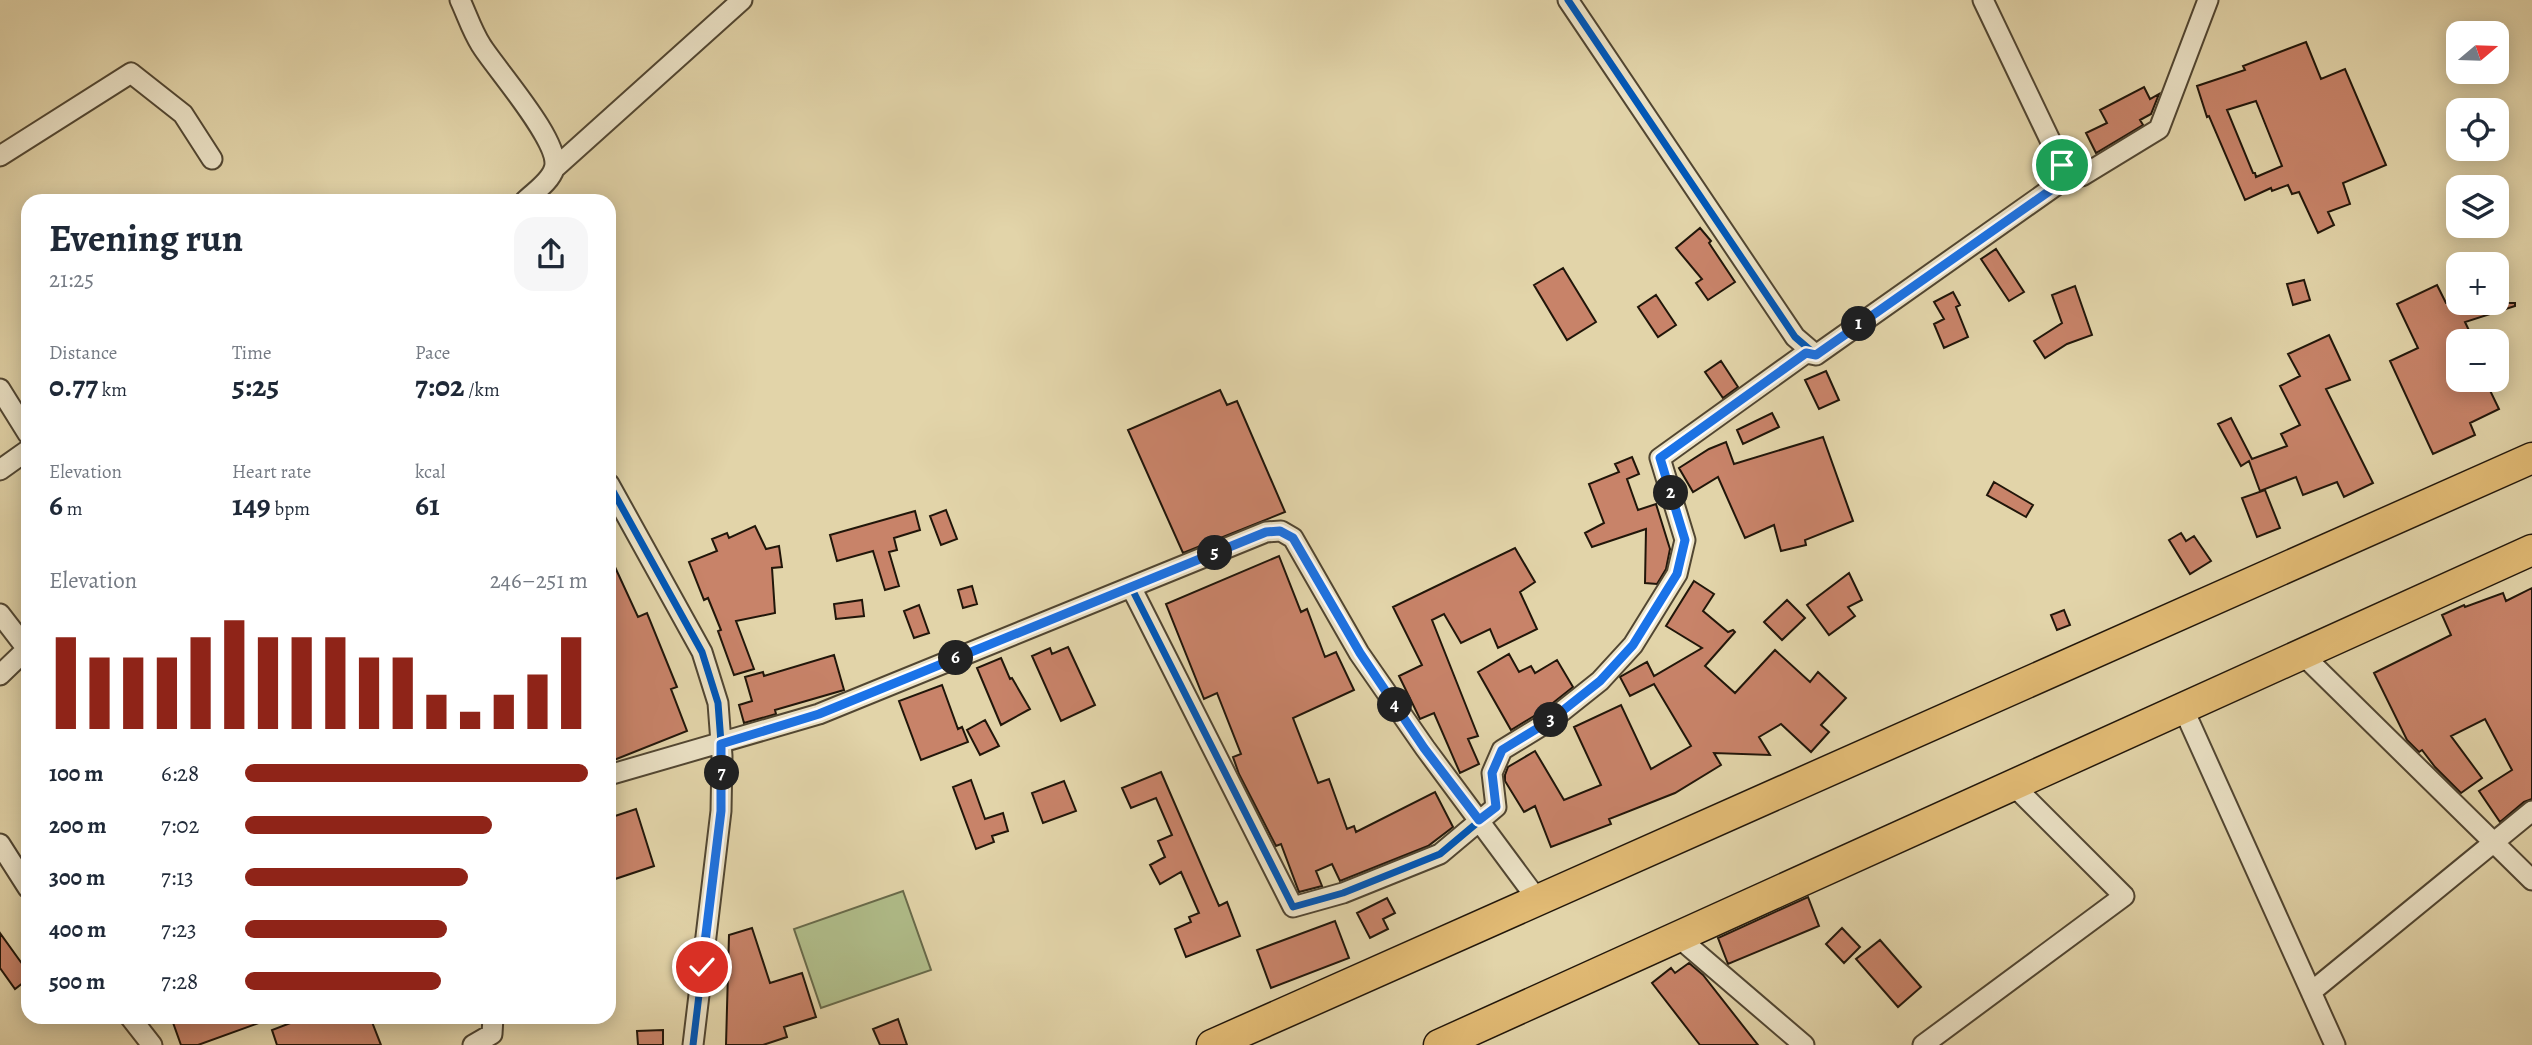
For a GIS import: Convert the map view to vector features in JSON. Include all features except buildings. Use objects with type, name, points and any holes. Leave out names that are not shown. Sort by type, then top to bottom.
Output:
[{"type":"main road","points":[[1212,1045],[2532,458]]},
{"type":"main road","points":[[1439,1045],[2532,550]]},
{"type":"street","points":[[460,0],[481,44],[510,82],[553,152],[555,168]]},
{"type":"street","points":[[532,194],[555,168],[742,0]]},
{"type":"street","points":[[1568,0],[1795,337],[1816,355]]},
{"type":"street","points":[[1983,0],[2062,165],[2082,176],[2159,129],[2208,0]]},
{"type":"street","points":[[0,156],[131,73],[183,114],[212,159]]},
{"type":"street","points":[[1131,587],[1293,907],[1343,893],[1440,853],[1496,807],[1492,773],[1502,750],[1551,720],[1600,681],[1633,645],[1677,574],[1685,540],[1660,458],[1806,353],[1816,355],[2075,173]]},
{"type":"street","points":[[0,389],[21,423]]},
{"type":"street","points":[[0,470],[21,455]]},
{"type":"street","points":[[616,501],[702,652],[718,703],[721,811],[693,1045]]},
{"type":"street","points":[[616,773],[819,714],[1266,532],[1280,531],[1293,538],[1360,653],[1424,748],[1537,899]]},
{"type":"street","points":[[0,614],[21,641]]},
{"type":"street","points":[[2302,654],[2532,880]]},
{"type":"street","points":[[0,675],[21,656]]},
{"type":"street","points":[[2183,708],[2335,1045]]},
{"type":"street","points":[[1923,1045],[2124,896],[2013,785]]},
{"type":"street","points":[[2311,992],[2532,811]]},
{"type":"street","points":[[0,844],[21,877]]},
{"type":"street","points":[[1678,937],[1804,1045]]},
{"type":"street","points":[[136,1024],[152,1045]]},
{"type":"street","points":[[474,1045],[492,1034],[493,1024]]},
{"type":"green space","points":[[903,891],[931,970],[821,1008],[794,929]]},
{"type":"cycle path","points":[[1568,0],[1795,337],[1816,355],[2075,172]]},
{"type":"cycle path","points":[[1131,587],[1293,907],[1343,893],[1440,854],[1496,807],[1492,773],[1502,750],[1551,720],[1600,681],[1633,645],[1677,574],[1685,540],[1660,458],[1806,353],[1816,355]]},
{"type":"cycle path","points":[[616,497],[702,652],[718,703],[722,756],[721,811],[693,1045]]},
{"type":"route","points":[[702,967],[721,811],[721,744],[819,714],[1266,532],[1280,531],[1293,538],[1360,653],[1424,748],[1479,820],[1496,807],[1492,773],[1502,750],[1551,720],[1600,681],[1633,645],[1677,574],[1685,540],[1660,458],[1806,353],[1816,355],[2075,173],[2062,165]]}]
